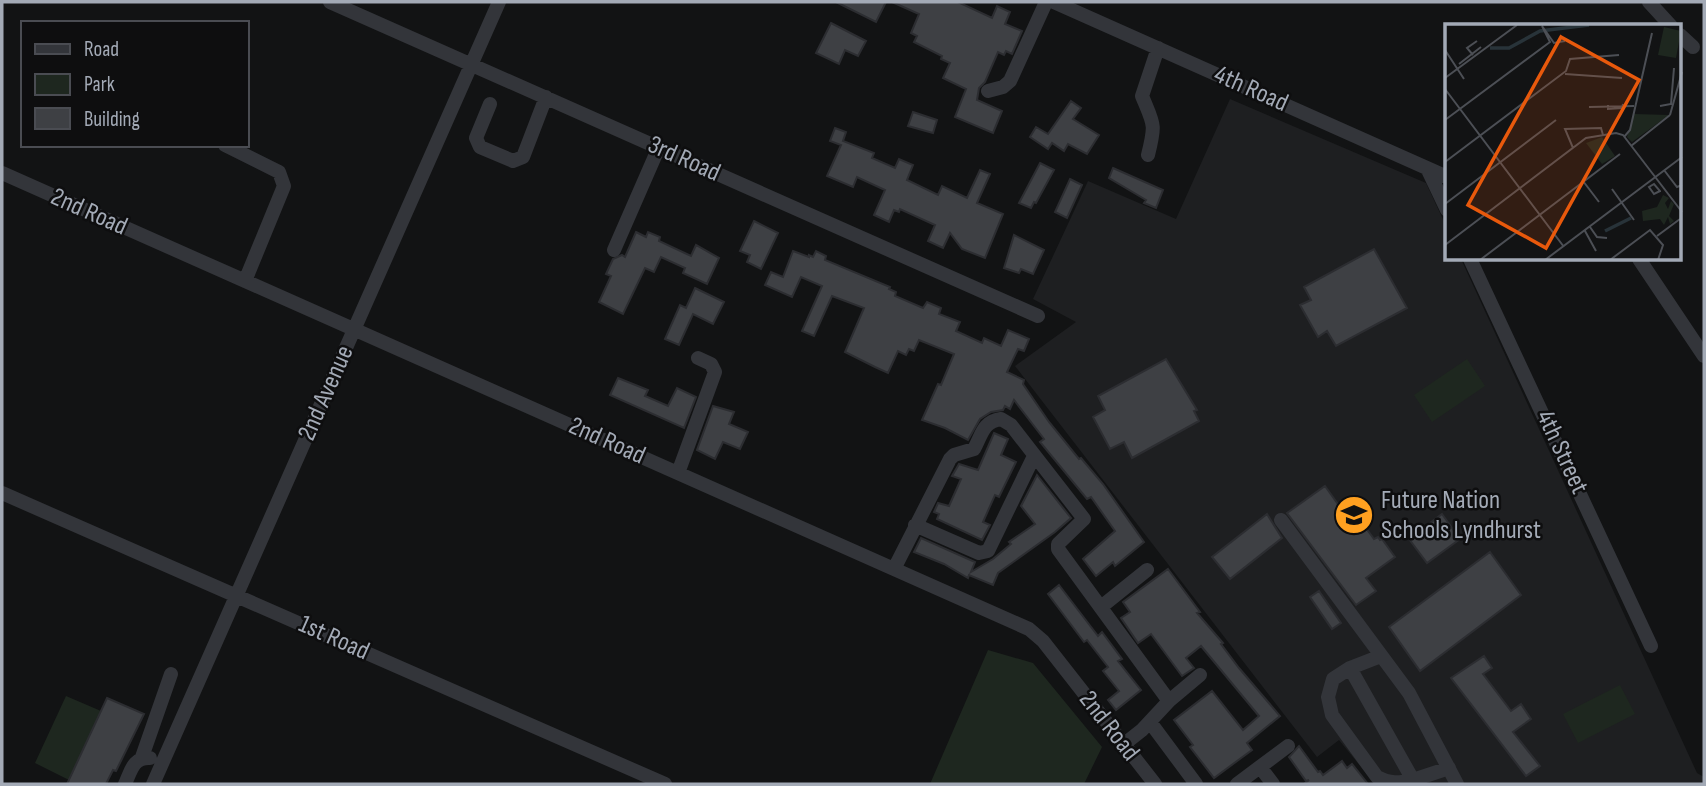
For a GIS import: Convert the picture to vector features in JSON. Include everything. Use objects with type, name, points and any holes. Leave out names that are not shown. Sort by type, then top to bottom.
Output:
[{"type":"street","name":"3rd Road","points":[[330,2],[1038,316]]},
{"type":"street","name":"2nd Avenue","points":[[153,784],[499,2]]},
{"type":"street","points":[[988,91],[1003,87],[1010,81],[1046,2]]},
{"type":"street","name":"4th Road","points":[[1054,2],[1445,176]]},
{"type":"street","points":[[1649,2],[1669,24]]},
{"type":"street","points":[[1682,37],[1693,47]]},
{"type":"street","points":[[1148,155],[1154,120],[1142,96],[1158,48]]},
{"type":"street","points":[[490,104],[476,138],[477,144],[513,161],[523,157],[546,97]]},
{"type":"street","points":[[229,147],[279,172],[284,186],[245,281]]},
{"type":"street","points":[[614,250],[659,148]]},
{"type":"street","points":[[1427,168],[1445,206]]},
{"type":"street","name":"2nd Road","points":[[2,173],[1033,632],[1155,784]]},
{"type":"street","name":"4th Street","points":[[1471,261],[1651,646]]},
{"type":"street","points":[[1640,261],[1704,356]]},
{"type":"street","points":[[678,472],[715,372],[711,364],[698,358]]},
{"type":"street","points":[[894,569],[950,459],[954,455],[974,449],[989,422],[1000,419],[1011,425],[1083,517],[1082,523],[1057,547],[1169,701]]},
{"type":"street","points":[[915,525],[979,552],[988,551],[1034,456]]},
{"type":"street","name":"1st Road","points":[[2,494],[665,784]]},
{"type":"street","points":[[1281,520],[1409,693],[1457,784]]},
{"type":"street","points":[[1101,607],[1147,570]]},
{"type":"street","points":[[1381,656],[1350,668],[1333,679],[1328,697],[1332,716],[1377,777],[1387,782],[1413,780],[1450,768]]},
{"type":"street","points":[[1350,668],[1413,780]]},
{"type":"street","points":[[142,757],[171,674]]},
{"type":"street","points":[[1124,745],[1200,675]]},
{"type":"street","points":[[1150,722],[1196,784]]},
{"type":"street","points":[[1237,784],[1288,746]]},
{"type":"street","points":[[125,784],[135,761],[142,757],[164,758]]},
{"type":"street","points":[[1260,767],[1273,784]]},
{"type":"shaded area","name":"Future Nation Schools Lyndhurst","points":[[1230,99],[1426,183],[1445,224],[1445,261],[1462,261],[1697,773],[1704,777],[1704,784],[1375,784],[1339,740],[1317,757],[1015,366],[1076,322],[1033,299],[1088,181],[1176,219]]},
{"type":"green space","points":[[1467,359],[1485,386],[1432,422],[1414,395]]},
{"type":"green space","points":[[988,650],[1033,663],[1102,747],[1084,784],[930,784]]},
{"type":"green space","points":[[1620,685],[1635,714],[1578,743],[1563,714]]},
{"type":"green space","points":[[66,696],[101,711],[69,780],[35,763]]},
{"type":"building","points":[[836,2],[886,2],[876,22]]},
{"type":"building","points":[[892,2],[958,2],[992,18],[997,6],[1010,12],[1005,24],[1022,31],[1012,54],[1006,51],[1004,55],[998,52],[985,82],[979,88],[977,100],[1002,111],[993,133],[955,117],[966,89],[943,78],[950,63],[914,42],[917,36],[911,33],[919,14]]},
{"type":"building","points":[[831,23],[866,41],[858,56],[845,50],[839,64],[816,53]]},
{"type":"building","points":[[1071,101],[1081,108],[1073,119],[1099,135],[1087,154],[1068,144],[1064,151],[1052,143],[1048,149],[1030,137],[1036,127],[1048,134]]},
{"type":"building","points":[[913,112],[937,120],[933,133],[908,126]]},
{"type":"building","points":[[835,128],[846,132],[843,141],[874,153],[872,158],[895,168],[899,159],[913,165],[907,180],[938,195],[942,186],[967,198],[980,170],[990,174],[977,203],[1003,214],[985,258],[962,249],[950,233],[943,248],[928,241],[935,225],[900,209],[899,212],[894,210],[889,222],[874,215],[885,190],[857,177],[853,187],[827,176],[841,145],[830,141]]},
{"type":"building","points":[[1040,163],[1054,170],[1031,208],[1019,203]]},
{"type":"building","points":[[1113,168],[1163,190],[1156,208],[1144,203],[1146,200],[1109,178]]},
{"type":"building","points":[[1070,179],[1082,185],[1067,218],[1055,212]]},
{"type":"building","points":[[754,221],[778,233],[761,269],[747,262],[750,255],[740,251]]},
{"type":"building","points":[[636,232],[646,237],[648,232],[660,237],[659,241],[691,256],[696,245],[719,258],[707,284],[683,273],[685,268],[661,257],[654,272],[645,268],[623,314],[599,302],[611,276],[606,274],[613,259],[622,255],[625,257]]},
{"type":"building","points":[[1014,235],[1044,250],[1033,274],[1021,269],[1019,273],[1004,268]]},
{"type":"building","points":[[1374,249],[1407,308],[1336,346],[1327,331],[1318,337],[1300,305],[1311,300],[1304,287]]},
{"type":"building","points":[[793,251],[813,257],[816,251],[826,256],[825,260],[890,287],[889,289],[896,292],[895,296],[923,308],[927,302],[941,308],[939,314],[960,322],[956,331],[982,343],[984,338],[1001,346],[1008,330],[1029,339],[1024,351],[1018,349],[1007,372],[1024,380],[1023,384],[1049,422],[1103,484],[1144,542],[1115,566],[1113,562],[1096,576],[1083,559],[1115,531],[1091,497],[1087,499],[1040,442],[1044,439],[1014,400],[1010,409],[1005,406],[1003,410],[991,412],[980,419],[968,440],[922,420],[954,354],[919,340],[914,351],[909,349],[906,355],[898,351],[888,373],[875,367],[845,352],[864,308],[832,296],[814,336],[802,331],[822,286],[801,277],[792,297],[765,285],[771,272],[783,277]]},
{"type":"building","points":[[695,288],[724,302],[713,324],[693,314],[679,345],[665,339],[680,305],[686,308]]},
{"type":"building","points":[[1166,359],[1197,410],[1194,411],[1199,421],[1132,458],[1124,442],[1110,449],[1093,417],[1105,410],[1098,396]]},
{"type":"building","points":[[618,378],[648,390],[645,396],[668,406],[677,388],[696,397],[684,428],[610,395]]},
{"type":"building","points":[[713,406],[734,412],[729,424],[748,432],[740,449],[723,442],[715,459],[697,450]]},
{"type":"building","points":[[994,433],[1008,439],[1001,455],[1016,462],[999,497],[995,495],[983,522],[990,525],[982,540],[937,519],[939,514],[934,512],[938,503],[949,506],[961,479],[952,476],[959,464],[978,470]]},
{"type":"building","points":[[1037,475],[1071,518],[998,573],[993,585],[969,575],[968,578],[944,564],[914,552],[921,538],[975,562],[971,572],[993,559],[1011,544],[1009,542],[1035,524],[1021,506]]},
{"type":"building","points":[[1325,486],[1345,514],[1352,509],[1374,539],[1382,539],[1395,557],[1366,578],[1376,591],[1356,605],[1287,513]]},
{"type":"building","points":[[1267,514],[1282,538],[1230,579],[1212,557]]},
{"type":"building","points":[[1442,514],[1460,539],[1427,563],[1409,539]]},
{"type":"building","points":[[1490,552],[1521,595],[1420,671],[1389,627]]},
{"type":"building","points":[[1168,569],[1200,612],[1197,613],[1280,716],[1247,743],[1252,750],[1214,778],[1190,747],[1193,745],[1174,720],[1212,691],[1243,730],[1259,716],[1201,646],[1186,658],[1194,668],[1182,676],[1151,634],[1138,643],[1121,618],[1130,612],[1123,602]]},
{"type":"building","points":[[1059,585],[1098,636],[1102,632],[1122,659],[1118,661],[1141,690],[1116,710],[1108,700],[1119,691],[1103,671],[1108,667],[1087,640],[1084,642],[1048,594]]},
{"type":"building","points":[[1319,591],[1341,623],[1332,629],[1310,597]]},
{"type":"building","points":[[1484,656],[1492,668],[1483,674],[1511,711],[1521,704],[1531,719],[1513,732],[1540,766],[1526,776],[1451,678]]},
{"type":"building","points":[[107,698],[144,714],[116,771],[113,770],[106,784],[67,784]]},
{"type":"building","points":[[1299,746],[1323,775],[1342,761],[1347,768],[1352,764],[1368,784],[1304,784],[1309,780],[1306,781],[1289,757]]},
{"type":"place","name":"Future Nation Schools Lyndhurst","points":[[1354,515]]}]
